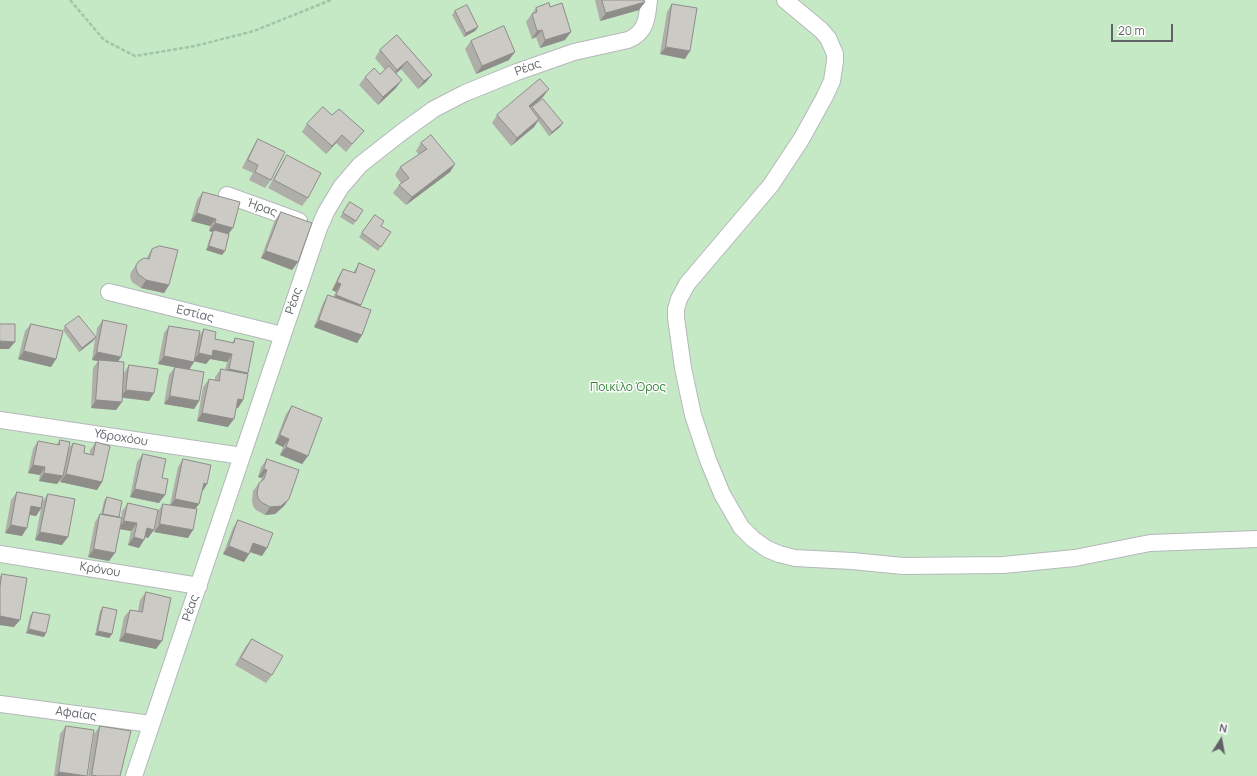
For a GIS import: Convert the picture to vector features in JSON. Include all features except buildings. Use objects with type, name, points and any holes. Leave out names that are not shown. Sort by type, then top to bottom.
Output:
[{"type":"street","name":"Ρέας","points":[[134,776],[319,228],[340,187],[360,165],[402,132],[434,109],[451,100],[492,81],[574,52],[628,40],[635,37],[641,32],[646,23],[649,0]]},
{"type":"street","points":[[785,0],[821,30],[828,38],[835,54],[832,82],[802,138],[771,185],[687,284],[679,299],[676,309],[683,368],[693,415],[708,460],[722,494],[741,527],[753,539],[767,549],[779,554],[796,558],[903,566],[1003,565],[1075,558],[1150,543],[1257,540]]},
{"type":"street","name":"Ήρας","points":[[228,195],[319,228]]},
{"type":"street","name":"Εστίας","points":[[109,292],[282,335]]},
{"type":"street","name":"Υδροχόου","points":[[0,420],[242,456]]},
{"type":"street","name":"Κρόνου","points":[[0,554],[199,586]]},
{"type":"street","name":"Αφαίας","points":[[0,704],[151,724]]},
{"type":"path","points":[[70,0],[104,40],[135,56],[195,46],[254,31],[331,0]]},
{"type":"green space","name":"Ποικίλο Όρος","points":[[0,0],[1257,0],[1257,776],[0,776]]}]
